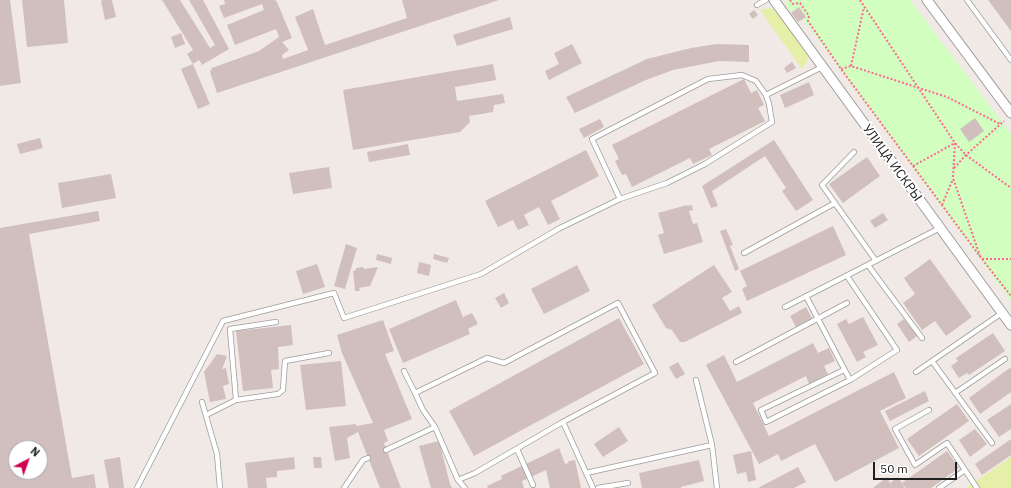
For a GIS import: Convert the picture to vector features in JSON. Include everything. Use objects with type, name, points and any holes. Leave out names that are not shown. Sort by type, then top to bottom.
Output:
[{"type":"street","name":"УЛИЦА ИСКРЫ","points":[[774,0],[822,68],[1011,325]]},
{"type":"street","points":[[926,0],[1010,109]]},
{"type":"lane","points":[[757,5],[766,0]]},
{"type":"lane","points":[[967,0],[1011,60]]},
{"type":"lane","points":[[766,96],[822,68]]},
{"type":"lane","points":[[137,488],[223,321],[334,293],[344,318],[481,274],[560,228],[620,199],[667,183],[705,164],[772,122],[766,96],[756,82],[742,75],[708,79],[592,139],[620,199]]},
{"type":"lane","points":[[854,152],[822,185],[876,261]]},
{"type":"lane","points":[[744,253],[835,204]]},
{"type":"lane","points":[[785,307],[940,228]]},
{"type":"lane","points":[[868,265],[922,338]]},
{"type":"lane","points":[[844,370],[761,410],[766,422],[850,380],[897,350],[847,276]]},
{"type":"lane","points":[[806,296],[850,380]]},
{"type":"lane","points":[[415,393],[487,358],[504,363],[618,303],[655,373],[563,422],[475,473],[458,480]]},
{"type":"lane","points":[[736,362],[847,303]]},
{"type":"lane","points":[[916,372],[1002,313]]},
{"type":"lane","points":[[236,400],[230,329],[276,322]]},
{"type":"lane","points":[[206,415],[236,400],[278,394],[283,390],[285,361],[329,353]]},
{"type":"lane","points":[[955,394],[1005,359]]},
{"type":"lane","points":[[932,361],[992,443]]},
{"type":"lane","points":[[404,371],[423,410],[434,427],[458,480],[465,488]]},
{"type":"lane","points":[[696,380],[712,445],[716,488]]},
{"type":"lane","points":[[202,402],[217,454],[220,488]]},
{"type":"lane","points":[[929,410],[895,429],[915,465],[947,443],[977,488]]},
{"type":"lane","points":[[563,422],[593,488]]},
{"type":"lane","points":[[386,450],[434,427]]},
{"type":"lane","points":[[586,473],[712,445]]},
{"type":"lane","points":[[517,449],[533,485]]},
{"type":"lane","points":[[344,488],[364,460],[368,458]]},
{"type":"lane","points":[[939,488],[965,470]]},
{"type":"lane","points":[[598,488],[628,483]]},
{"type":"path","points":[[790,0],[793,4],[800,3],[809,16],[808,21],[841,69],[1011,296]]},
{"type":"path","points":[[860,0],[955,143],[966,155],[1011,188]]},
{"type":"path","points":[[851,66],[864,7]]},
{"type":"path","points":[[828,76],[841,69],[851,66],[947,96],[1000,124]]},
{"type":"path","points":[[954,168],[966,155],[1004,121]]},
{"type":"path","points":[[913,166],[955,143]]},
{"type":"path","points":[[942,205],[953,178],[955,143]]},
{"type":"path","points":[[953,178],[982,259]]},
{"type":"path","points":[[982,259],[1011,259]]},
{"type":"green space","points":[[787,0],[910,0],[1011,134],[1011,301],[803,19],[806,17],[799,7],[791,12],[786,5]]},
{"type":"green space","points":[[770,8],[780,14],[807,51],[808,60],[802,69],[760,10]]},
{"type":"green space","points":[[1011,457],[1011,488],[966,488],[973,483]]},
{"type":"building","points":[[0,0],[10,0],[21,83],[0,86]]},
{"type":"building","points":[[22,0],[64,0],[68,43],[27,47]]},
{"type":"building","points":[[112,0],[116,17],[105,20],[101,1]]},
{"type":"building","points":[[162,0],[180,0],[210,48],[215,45],[189,0],[203,0],[229,49],[202,65],[199,60],[193,64],[187,54],[193,50]]},
{"type":"building","points":[[224,0],[275,0],[277,2],[292,38],[282,42],[289,50],[282,55],[283,59],[308,50],[295,17],[313,9],[325,45],[407,18],[402,0],[499,0],[217,93],[210,72],[212,68],[259,51],[279,37],[276,29],[235,45],[227,25],[264,10],[262,4],[224,18],[219,6],[225,4]]},
{"type":"building","points":[[988,0],[1011,0],[1011,31]]},
{"type":"building","points":[[799,7],[806,17],[798,22],[791,13]]},
{"type":"building","points":[[754,10],[758,15],[753,19],[749,14]]},
{"type":"building","points":[[510,17],[513,29],[457,46],[453,35]]},
{"type":"building","points":[[181,33],[185,44],[175,48],[171,37]]},
{"type":"building","points":[[572,44],[582,63],[549,80],[545,71],[559,64],[554,53]]},
{"type":"building","points":[[717,44],[749,45],[749,62],[719,61],[673,70],[646,80],[575,113],[566,97],[647,59],[691,48]]},
{"type":"building","points":[[792,62],[796,68],[787,73],[784,68]]},
{"type":"building","points":[[193,64],[210,104],[198,109],[181,69]]},
{"type":"building","points":[[493,64],[496,80],[455,87],[457,101],[503,94],[505,103],[494,105],[493,112],[469,116],[470,122],[460,132],[353,150],[343,90]]},
{"type":"building","points":[[744,79],[751,93],[757,90],[764,105],[758,108],[765,121],[709,149],[712,155],[693,164],[690,158],[632,187],[626,174],[622,175],[615,161],[619,159],[612,145]]},
{"type":"building","points":[[809,82],[814,95],[785,108],[780,95]]},
{"type":"building","points":[[975,118],[984,131],[969,142],[960,129]]},
{"type":"building","points":[[600,119],[604,127],[584,138],[579,129]]},
{"type":"building","points":[[40,138],[43,148],[20,154],[17,144]]},
{"type":"building","points":[[774,140],[813,200],[796,211],[782,191],[786,188],[765,156],[712,191],[718,206],[711,208],[702,186]]},
{"type":"building","points":[[408,144],[410,155],[369,162],[367,152]]},
{"type":"building","points":[[586,150],[599,176],[551,201],[560,219],[548,225],[539,207],[524,215],[529,225],[518,230],[513,220],[498,227],[485,201]]},
{"type":"building","points":[[867,157],[880,176],[843,203],[829,184]]},
{"type":"building","points":[[329,167],[332,188],[293,194],[289,173]]},
{"type":"building","points":[[111,174],[116,198],[62,208],[58,183]]},
{"type":"building","points":[[692,205],[693,210],[689,211],[693,224],[697,223],[703,242],[664,254],[658,235],[664,233],[658,213]]},
{"type":"building","points":[[98,211],[100,221],[29,234],[72,478],[94,474],[96,488],[0,488],[0,228]]},
{"type":"building","points":[[883,213],[888,220],[875,228],[870,221]]},
{"type":"building","points":[[833,226],[846,255],[747,301],[742,289],[747,286],[740,271]]},
{"type":"building","points":[[726,229],[733,245],[730,246],[739,269],[735,271],[720,231]]},
{"type":"building","points":[[346,244],[357,248],[345,289],[334,286]]},
{"type":"building","points":[[377,254],[392,258],[391,264],[376,260]]},
{"type":"building","points":[[434,254],[449,258],[447,263],[433,259]]},
{"type":"building","points":[[930,259],[972,317],[946,336],[935,321],[922,330],[903,303],[915,294],[904,278]]},
{"type":"building","points":[[419,262],[431,265],[429,276],[417,273]]},
{"type":"building","points":[[317,264],[325,287],[303,294],[296,271]]},
{"type":"building","points":[[577,265],[590,291],[544,314],[531,289]]},
{"type":"building","points":[[714,265],[732,292],[722,298],[730,311],[739,306],[742,313],[685,342],[680,342],[672,330],[666,328],[652,305]]},
{"type":"building","points":[[363,267],[364,269],[378,267],[370,286],[359,288],[360,291],[355,291],[353,271],[356,270],[356,268]]},
{"type":"building","points":[[504,293],[509,303],[501,308],[495,298]]},
{"type":"building","points":[[456,300],[463,317],[472,313],[478,324],[468,329],[470,334],[403,363],[389,329]]},
{"type":"building","points":[[806,307],[812,318],[796,327],[790,316]]},
{"type":"building","points":[[863,317],[878,345],[863,352],[866,357],[857,362],[837,324],[846,319],[849,324]]},
{"type":"building","points":[[619,318],[644,364],[474,456],[449,411]]},
{"type":"building","points":[[904,319],[917,336],[909,342],[897,324]]},
{"type":"building","points":[[383,320],[394,351],[385,354],[412,419],[384,430],[388,441],[384,443],[401,488],[380,488],[358,432],[347,438],[350,458],[335,461],[329,427],[356,424],[356,426],[373,423],[342,353],[337,335]]},
{"type":"building","points":[[291,325],[293,345],[278,347],[279,369],[271,370],[273,388],[243,391],[236,331]]},
{"type":"building","points":[[993,333],[1005,351],[969,375],[967,373],[959,378],[951,366],[958,361],[956,358]]},
{"type":"building","points":[[813,343],[818,353],[829,348],[835,361],[824,366],[828,374],[809,384],[806,376],[753,403],[769,436],[894,372],[906,398],[880,411],[899,448],[835,482],[815,444],[781,461],[778,454],[759,464],[706,365],[724,355],[737,382]]},
{"type":"building","points":[[217,354],[227,356],[222,369],[226,368],[229,384],[223,386],[226,399],[210,402],[204,372]]},
{"type":"building","points":[[341,361],[346,406],[306,410],[300,365]]},
{"type":"building","points":[[678,362],[685,374],[676,379],[669,367]]},
{"type":"building","points":[[1011,367],[1011,392],[980,414],[969,398]]},
{"type":"building","points":[[925,391],[929,401],[890,421],[885,411]]},
{"type":"building","points":[[957,404],[969,421],[919,456],[907,439]]},
{"type":"building","points":[[1011,404],[1011,429],[999,437],[987,420]]},
{"type":"building","points":[[619,427],[628,441],[603,457],[594,444]]},
{"type":"building","points":[[975,429],[987,444],[970,457],[959,440]]},
{"type":"building","points":[[1011,439],[1011,455],[982,475],[975,464]]},
{"type":"building","points":[[439,441],[452,488],[431,488],[419,446]]},
{"type":"building","points":[[559,448],[565,464],[569,461],[575,460],[581,488],[550,488],[546,470],[522,481],[524,488],[488,488],[487,486],[502,479],[501,476]]},
{"type":"building","points":[[751,451],[756,480],[748,482],[746,472],[737,474],[733,455]]},
{"type":"building","points":[[947,451],[959,468],[931,488],[906,488],[902,483]]},
{"type":"building","points":[[120,457],[124,488],[109,488],[104,460]]},
{"type":"building","points":[[294,457],[295,469],[277,471],[277,477],[266,478],[267,488],[248,488],[245,463]]},
{"type":"building","points":[[313,457],[321,457],[322,468],[314,468]]},
{"type":"building","points":[[699,460],[704,481],[681,488],[642,488],[639,473]]},
{"type":"building","points":[[798,467],[806,482],[794,488],[758,488]]},
{"type":"building","points":[[887,477],[890,483],[898,477],[905,488],[873,488]]}]
